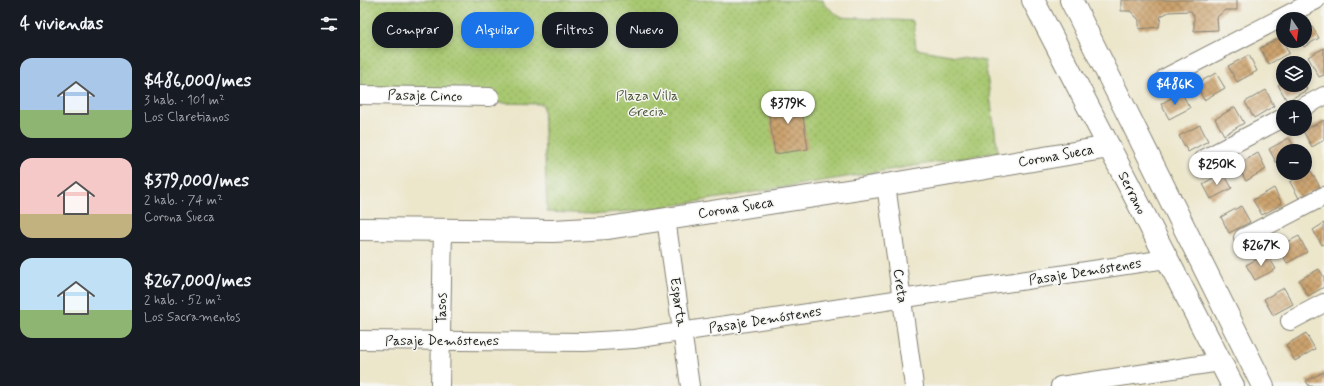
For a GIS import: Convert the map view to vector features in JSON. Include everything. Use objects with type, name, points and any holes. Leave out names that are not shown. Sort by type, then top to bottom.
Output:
[{"type":"main road","name":"Serrano","points":[[1033,0],[1233,386]]},
{"type":"main road","points":[[1071,0],[1263,386]]},
{"type":"main road","name":"Corona Sueca","points":[[360,229],[584,230],[666,219],[886,185],[1109,147]]},
{"type":"street","points":[[1165,78],[1316,0]]},
{"type":"street","name":"Pasaje Cinco","points":[[360,95],[490,97]]},
{"type":"street","points":[[1312,102],[1324,96]]},
{"type":"street","points":[[1204,160],[1276,122]]},
{"type":"street","name":"Creta","points":[[886,185],[914,386]]},
{"type":"street","points":[[1243,238],[1324,196]]},
{"type":"street","name":"Esparta","points":[[666,219],[690,386]]},
{"type":"street","name":"Tasos","points":[[440,386],[443,230]]},
{"type":"street","name":"Pasaje Demóstenes","points":[[360,340],[584,342],[634,339],[682,333],[1166,259]]},
{"type":"street","points":[[1290,320],[1324,303]]},
{"type":"street","points":[[1060,386],[1220,362]]},
{"type":"green space","name":"Plaza Villa Grecia","points":[[360,0],[823,0],[824,4],[840,17],[913,21],[916,49],[985,61],[998,152],[646,210],[593,214],[547,212],[543,104],[360,100]]},
{"type":"building","points":[[1121,0],[1237,0],[1237,10],[1225,10],[1217,17],[1218,30],[1194,31],[1194,16],[1191,11],[1169,12],[1161,16],[1159,27],[1139,29],[1139,20],[1130,11],[1121,11]]},
{"type":"building","points":[[1312,27],[1319,38],[1312,42]]},
{"type":"building","points":[[1276,40],[1276,48],[1286,48],[1289,53],[1284,56],[1276,56],[1276,60],[1269,64],[1260,48]]},
{"type":"building","points":[[1324,48],[1324,75],[1319,77],[1312,64],[1312,56],[1310,56]]},
{"type":"building","points":[[1249,55],[1257,71],[1237,82],[1228,66]]},
{"type":"building","points":[[1216,73],[1225,88],[1204,100],[1196,84]]},
{"type":"building","points":[[1266,90],[1274,106],[1254,118],[1245,102]]},
{"type":"building","points":[[1181,92],[1190,108],[1169,119],[1161,104]]},
{"type":"building","points":[[1282,92],[1303,92],[1289,100],[1286,100]]},
{"type":"building","points":[[800,96],[808,149],[775,154],[767,101]]},
{"type":"building","points":[[1235,107],[1244,123],[1224,135],[1215,119]]},
{"type":"building","points":[[1324,120],[1324,140],[1312,147],[1312,144],[1310,144],[1306,136],[1312,136],[1312,126]]},
{"type":"building","points":[[1200,125],[1208,141],[1188,152],[1179,136]]},
{"type":"building","points":[[1289,138],[1293,144],[1278,144]]},
{"type":"building","points":[[1276,145],[1276,162],[1269,149]]},
{"type":"building","points":[[1258,153],[1266,169],[1246,181],[1237,165]]},
{"type":"building","points":[[1223,172],[1232,188],[1211,199],[1203,184]]},
{"type":"building","points":[[1312,173],[1320,187],[1299,198],[1290,182],[1294,180],[1312,180]]},
{"type":"building","points":[[1274,188],[1282,204],[1262,215],[1253,200]]},
{"type":"building","points":[[1241,206],[1250,222],[1229,233],[1221,217]]},
{"type":"building","points":[[1324,223],[1324,244],[1322,245],[1313,230]]},
{"type":"building","points":[[1299,236],[1307,252],[1287,263],[1278,247]]},
{"type":"building","points":[[1267,254],[1276,269],[1255,280],[1246,265]]},
{"type":"building","points":[[1319,269],[1324,277],[1324,287],[1308,296],[1299,280]]},
{"type":"building","points":[[1284,288],[1293,304],[1273,315],[1264,299]]},
{"type":"building","points":[[1306,333],[1315,349],[1295,361],[1286,345]]},
{"type":"building","points":[[1324,372],[1324,386],[1309,386],[1306,381]]}]
